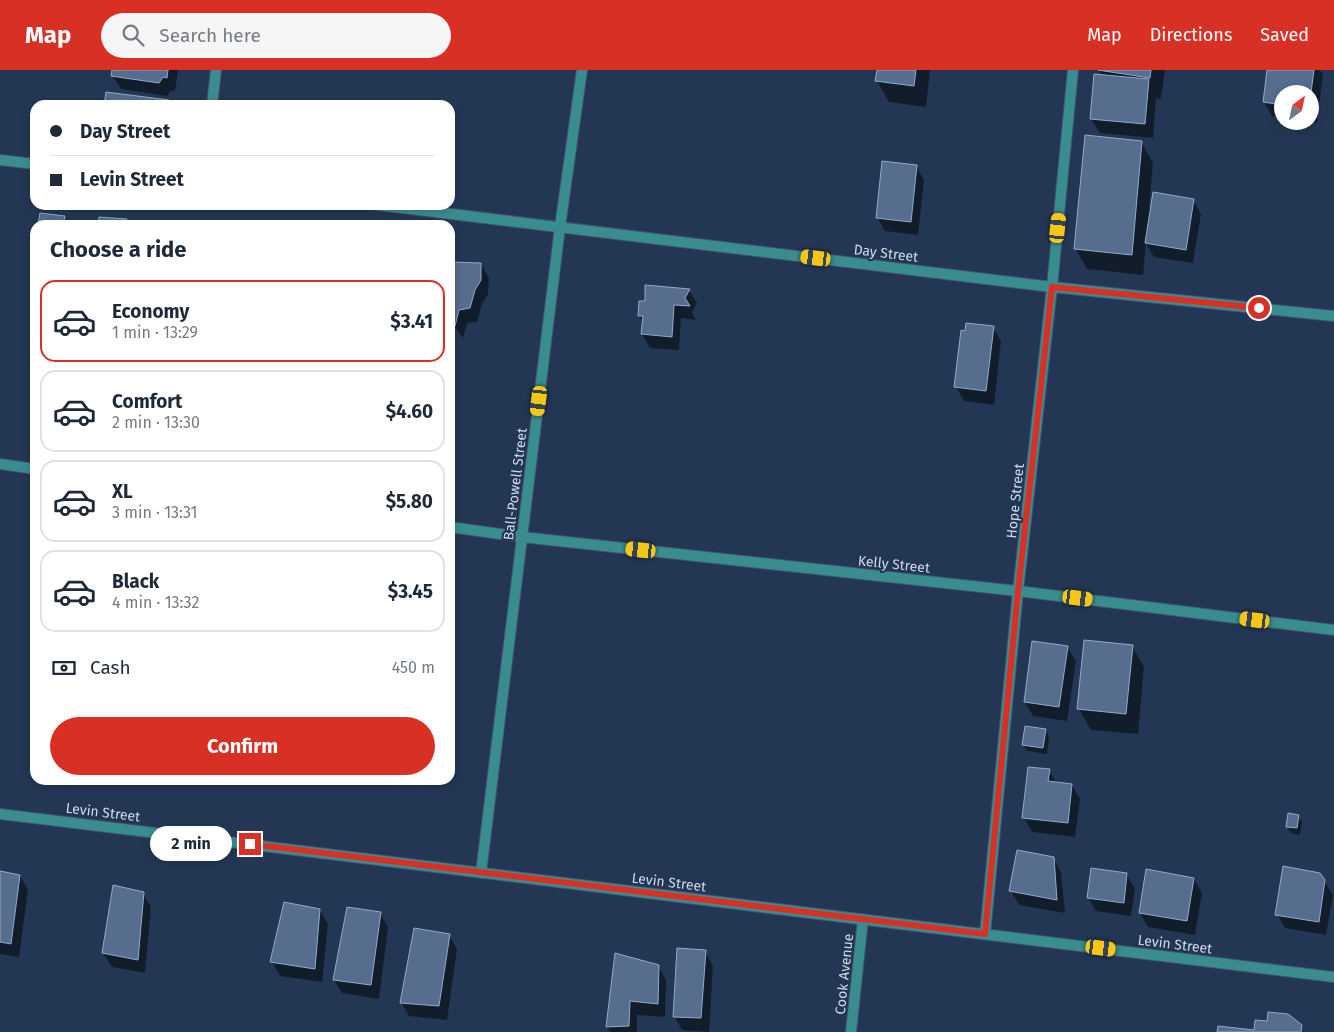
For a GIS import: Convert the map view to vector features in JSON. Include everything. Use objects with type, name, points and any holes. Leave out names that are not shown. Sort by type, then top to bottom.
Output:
[{"type":"street","points":[[213,100],[216,70]]},
{"type":"street","name":"Ball-Powell Street","points":[[481,873],[560,227],[582,70]]},
{"type":"street","name":"Hope Street","points":[[985,934],[1018,591],[1052,287],[1073,70]]},
{"type":"street","points":[[0,160],[30,163]]},
{"type":"street","name":"Day Street","points":[[418,210],[1052,287],[1334,316]]},
{"type":"street","points":[[0,464],[30,468]]},
{"type":"street","name":"Kelly Street","points":[[455,527],[522,537],[1018,591],[1334,630]]},
{"type":"street","name":"Levin Street","points":[[0,814],[1334,977]]},
{"type":"street","name":"Cook Avenue","points":[[852,1032],[863,919]]},
{"type":"building","points":[[112,70],[168,70],[167,78],[163,77],[159,83],[111,76]]},
{"type":"building","points":[[877,70],[916,70],[914,86],[875,81]]},
{"type":"building","points":[[1098,70],[1151,70],[1150,78]]},
{"type":"building","points":[[1267,70],[1314,70],[1312,85],[1274,85],[1274,104],[1263,102]]},
{"type":"building","points":[[1094,74],[1149,79],[1145,124],[1090,119]]},
{"type":"building","points":[[106,92],[169,100],[105,100]]},
{"type":"building","points":[[1085,135],[1142,141],[1132,255],[1074,249]]},
{"type":"building","points":[[882,161],[917,165],[911,222],[876,218]]},
{"type":"building","points":[[1153,192],[1194,199],[1186,250],[1145,243]]},
{"type":"building","points":[[40,213],[65,216],[64,220],[39,220]]},
{"type":"building","points":[[99,217],[127,219],[127,220],[99,220]]},
{"type":"building","points":[[455,262],[481,263],[481,280],[475,290],[470,308],[459,310],[455,326]]},
{"type":"building","points":[[645,285],[690,289],[685,298],[690,306],[674,305],[672,337],[641,334],[643,316],[638,316],[639,301],[645,301]]},
{"type":"building","points":[[966,323],[994,326],[986,391],[954,387],[961,330],[965,331]]},
{"type":"building","points":[[1084,640],[1133,645],[1126,714],[1077,709]]},
{"type":"building","points":[[1032,641],[1068,646],[1059,707],[1024,702]]},
{"type":"building","points":[[1025,726],[1046,729],[1043,748],[1022,745]]},
{"type":"building","points":[[1028,767],[1050,769],[1048,781],[1072,784],[1068,823],[1022,818]]},
{"type":"building","points":[[1288,813],[1299,815],[1297,828],[1286,827]]},
{"type":"building","points":[[1017,850],[1054,857],[1057,900],[1009,891]]},
{"type":"building","points":[[1283,866],[1320,873],[1325,880],[1319,922],[1275,915]]},
{"type":"building","points":[[1091,868],[1127,873],[1124,903],[1087,898]]},
{"type":"building","points":[[1146,869],[1194,878],[1187,921],[1139,913]]},
{"type":"building","points":[[0,871],[20,875],[11,944],[0,942]]},
{"type":"building","points":[[113,885],[144,892],[138,960],[102,953]]},
{"type":"building","points":[[284,902],[320,909],[315,969],[270,962]]},
{"type":"building","points":[[347,907],[381,912],[371,985],[333,980]]},
{"type":"building","points":[[414,928],[450,934],[439,1006],[400,1003]]},
{"type":"building","points":[[677,948],[706,950],[701,1018],[673,1017]]},
{"type":"building","points":[[615,953],[659,965],[658,1004],[630,1001],[629,1026],[606,1027]]},
{"type":"building","points":[[1268,1012],[1288,1014],[1302,1025],[1301,1032],[1217,1032],[1218,1026],[1254,1030],[1255,1020],[1267,1021]]},
{"type":"route","points":[[250,844],[985,934],[1018,591],[1052,287],[1259,308]]}]
